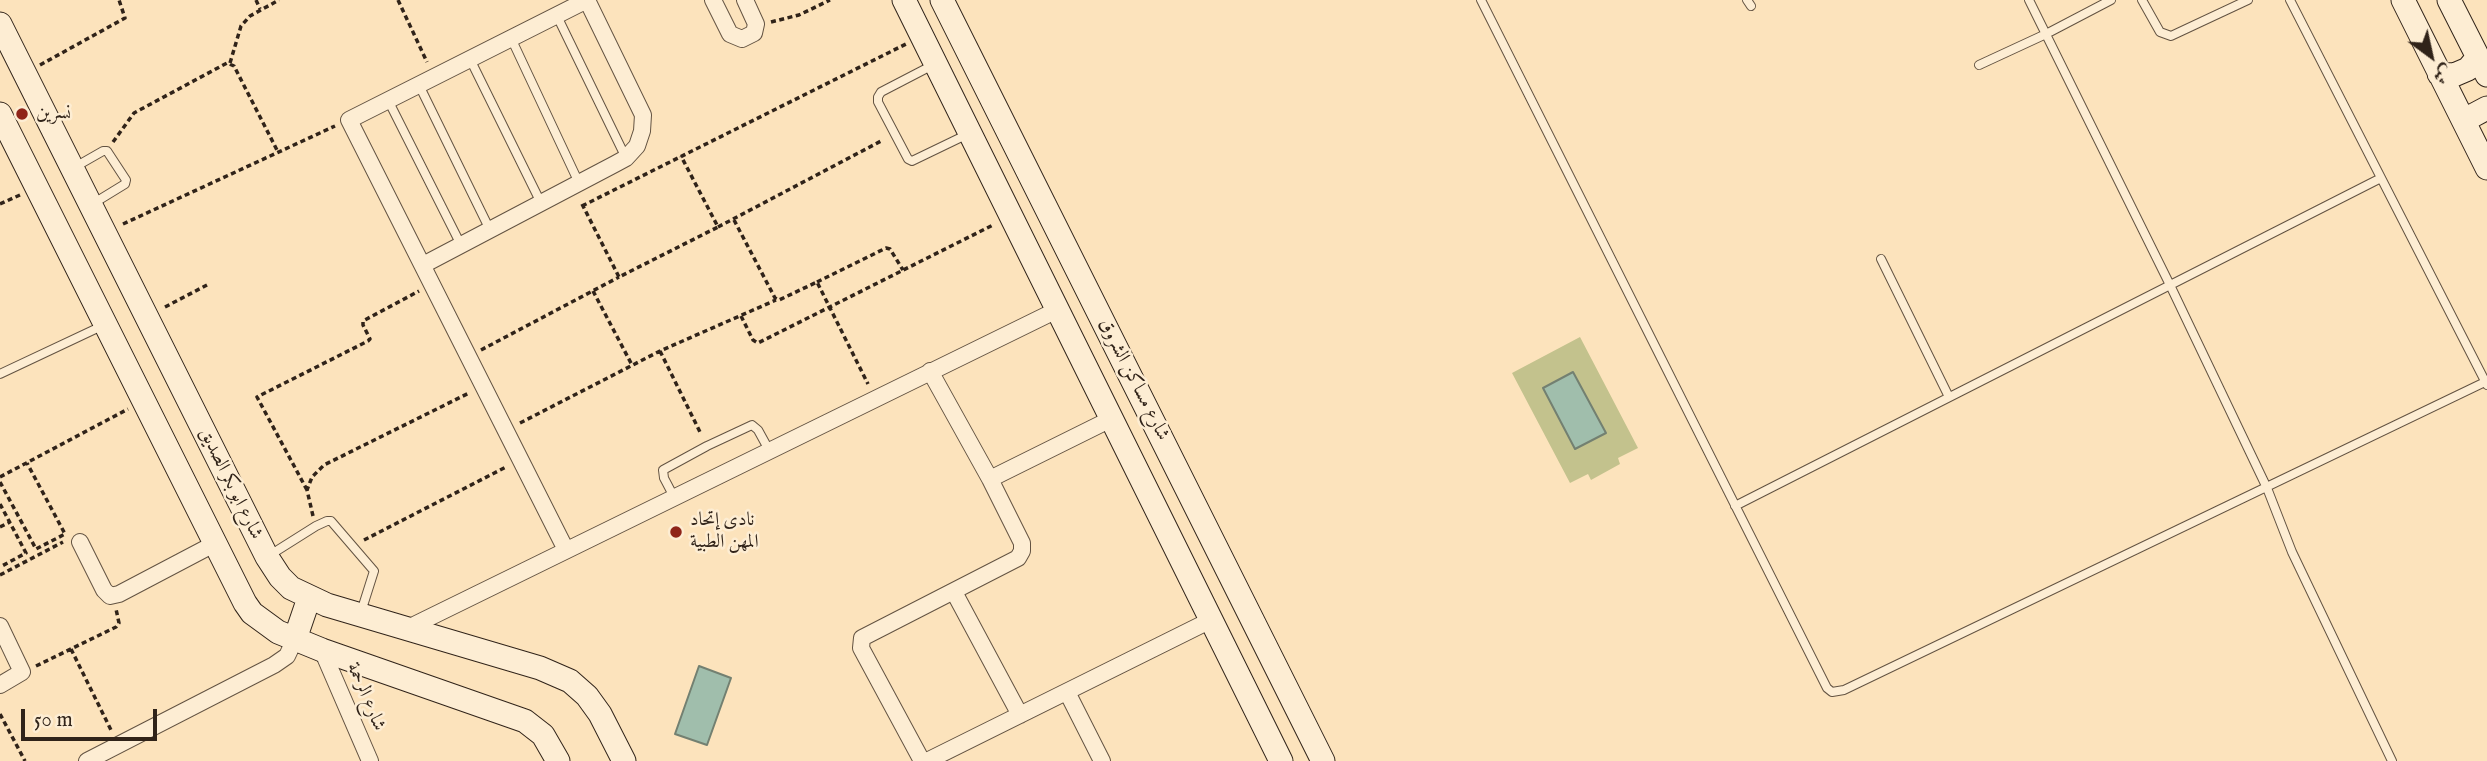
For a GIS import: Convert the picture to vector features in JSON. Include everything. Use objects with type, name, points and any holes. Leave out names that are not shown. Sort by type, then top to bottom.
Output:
[{"type":"street","points":[[423,265],[626,158],[637,146],[643,115],[587,0],[349,120],[566,550]]},
{"type":"street","points":[[713,0],[733,37],[747,38],[756,29],[755,20],[745,0]]},
{"type":"street","name":"شارع مساكن الشروق","points":[[904,0],[1281,761]]},
{"type":"street","name":"شارع مساكن الشروق","points":[[942,0],[1323,761]]},
{"type":"street","points":[[2403,0],[2487,168]]},
{"type":"street","points":[[2439,74],[2454,75],[2482,66],[2449,0]]},
{"type":"street","name":"شارع ابو بكر الصديق","points":[[0,24],[267,557],[280,577],[291,588],[309,597],[360,615],[540,668],[570,681],[587,696],[600,714],[619,760]]},
{"type":"street","points":[[2465,124],[2472,116],[2487,108]]},
{"type":"street","name":"شارع ابو بكر الصديق","points":[[0,114],[245,603],[253,613],[269,627],[322,650],[525,721],[543,735],[558,761]]},
{"type":"street","points":[[406,629],[1057,310]]},
{"type":"street","points":[[930,371],[1022,543],[1018,558],[1012,563],[865,635],[860,641],[861,648],[925,761],[956,755],[1020,715],[1211,620]]},
{"type":"street","points":[[990,479],[1111,419]]},
{"type":"street","points":[[1161,517],[1175,519],[1181,516],[1192,498]]},
{"type":"street","points":[[80,542],[104,590],[110,596],[119,594],[216,543]]},
{"type":"street","points":[[1180,557],[1188,546],[1194,543],[1213,542]]},
{"type":"street","points":[[954,592],[1020,715]]},
{"type":"street","points":[[87,761],[282,660],[287,656],[295,639],[309,597]]},
{"type":"street","points":[[0,626],[22,672],[0,685]]},
{"type":"street","name":"شارع الرحمة","points":[[322,650],[370,761]]},
{"type":"street","points":[[1067,692],[1102,761]]},
{"type":"lane","points":[[1481,0],[1827,688],[1832,692],[1844,690],[2486,383],[2290,0]]},
{"type":"lane","points":[[2029,0],[2267,488],[2292,552],[2392,761]]},
{"type":"lane","points":[[1979,65],[2111,0]]},
{"type":"lane","points":[[2142,0],[2160,32],[2171,36],[2248,0]]},
{"type":"lane","points":[[557,16],[626,158]]},
{"type":"lane","points":[[511,38],[577,185]]},
{"type":"lane","points":[[470,59],[541,203]]},
{"type":"lane","points":[[935,64],[879,94],[878,102],[908,159],[914,161],[970,133]]},
{"type":"lane","points":[[419,85],[490,230]]},
{"type":"lane","points":[[387,100],[461,245]]},
{"type":"lane","points":[[73,168],[107,151],[126,180],[126,183],[91,204]]},
{"type":"lane","points":[[1735,506],[2381,178]]},
{"type":"lane","points":[[1881,259],[1949,397]]},
{"type":"lane","points":[[0,374],[107,324]]},
{"type":"lane","points":[[674,497],[663,470],[707,446],[752,425],[758,430],[769,450]]},
{"type":"lane","points":[[267,557],[316,526],[331,521],[374,571],[360,615]]},
{"type":"path","points":[[26,73],[125,18],[119,0]]},
{"type":"path","points":[[256,0],[260,9]]},
{"type":"path","points":[[230,63],[241,26],[260,9],[279,0]]},
{"type":"path","points":[[398,0],[434,77]]},
{"type":"path","points":[[756,29],[799,15],[830,0]]},
{"type":"path","points":[[582,206],[922,37]]},
{"type":"path","points":[[107,151],[134,113],[223,64],[230,63],[278,152]]},
{"type":"path","points":[[105,232],[349,120]]},
{"type":"path","points":[[469,356],[618,277],[734,220],[895,133]]},
{"type":"path","points":[[681,156],[718,227]]},
{"type":"path","points":[[577,185],[582,206],[618,277]]},
{"type":"path","points":[[741,316],[753,340],[758,343],[1011,216]]},
{"type":"path","points":[[734,220],[776,300]]},
{"type":"path","points":[[506,430],[660,351],[817,282],[886,248],[890,249],[903,270]]},
{"type":"path","points":[[817,282],[876,398]]},
{"type":"path","points":[[316,526],[307,490],[257,397],[369,341],[363,321],[432,284]]},
{"type":"path","points":[[147,316],[207,285]]},
{"type":"path","points":[[593,291],[632,365]]},
{"type":"path","points":[[660,351],[707,446]]},
{"type":"path","points":[[307,490],[312,477],[324,465],[484,386]]},
{"type":"path","points":[[27,463],[65,534],[36,550],[0,480],[27,463],[143,400]]},
{"type":"path","points":[[354,545],[520,460]]},
{"type":"path","points":[[0,504],[26,553],[0,567]]},
{"type":"path","points":[[0,527],[10,522]]},
{"type":"path","points":[[0,575],[72,537],[77,537],[80,542]]},
{"type":"path","points":[[22,672],[111,630],[119,623],[118,613],[110,596]]},
{"type":"path","points":[[71,649],[118,745]]},
{"type":"path","points":[[0,714],[24,761]]},
{"type":"shaded area","points":[[1580,337],[1638,448],[1618,458],[1620,464],[1591,480],[1588,474],[1570,483],[1512,373]]},
{"type":"shaded area","points":[[1573,372],[1606,433],[1575,449],[1543,388]]},
{"type":"shaded area","points":[[699,666],[731,678],[707,745],[675,734]]},
{"type":"place","name":"نسرين","points":[[22,114]]},
{"type":"place","name":"نادى إتحاد المهن الطبية","points":[[676,532]]}]
